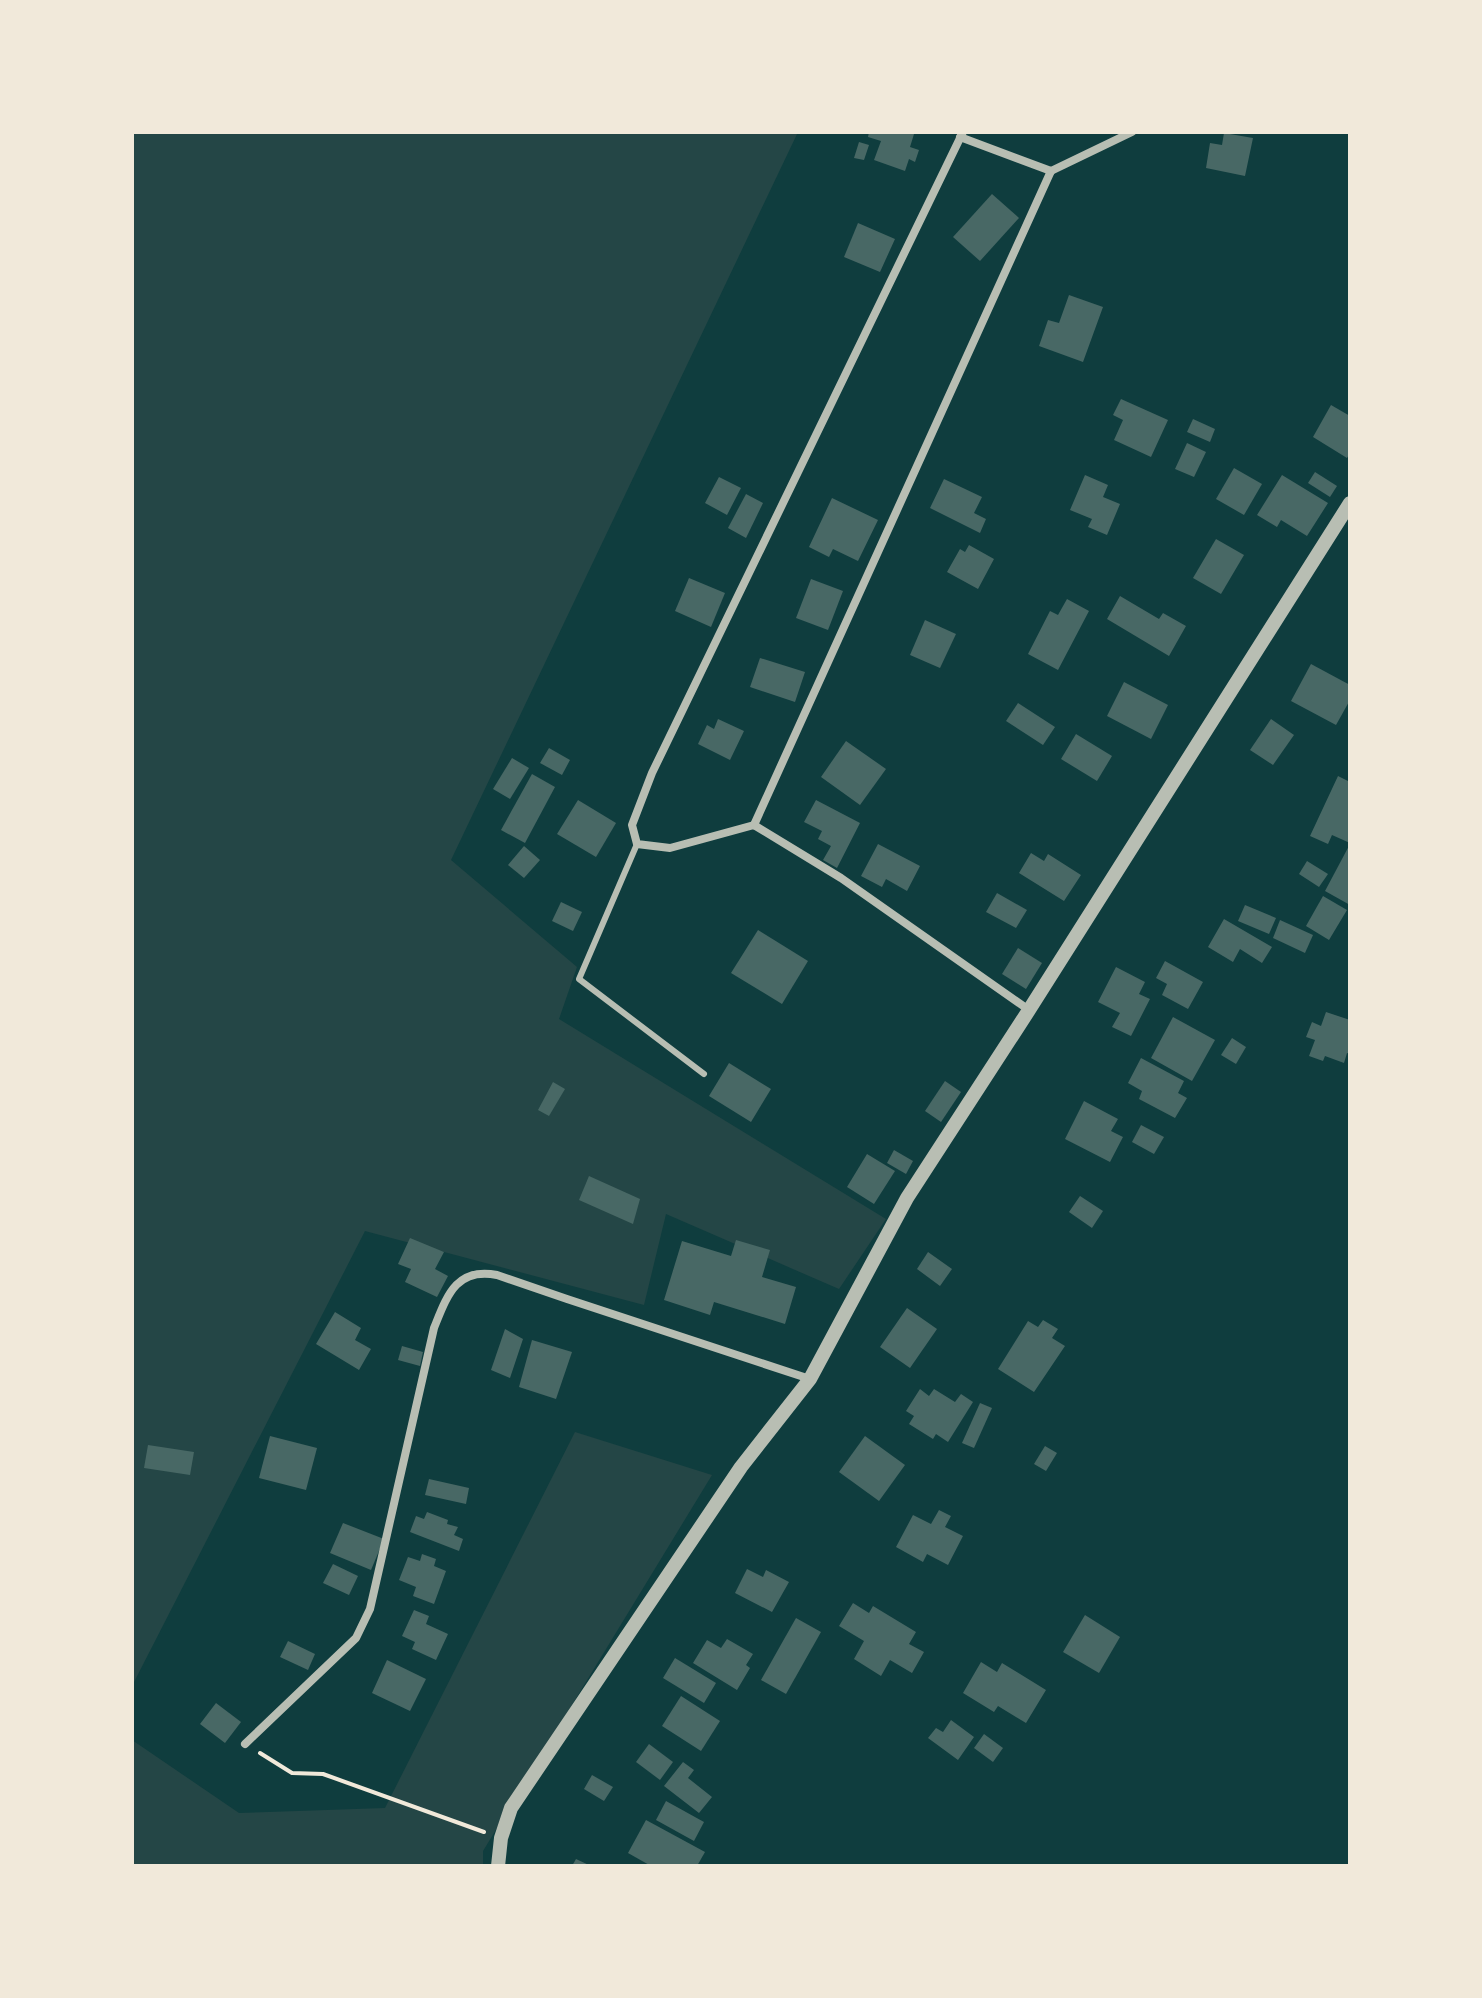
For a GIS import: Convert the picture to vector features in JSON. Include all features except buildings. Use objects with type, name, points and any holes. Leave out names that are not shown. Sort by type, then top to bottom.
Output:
[{"type":"street","points":[[754,825],[1051,171],[1132,132]]},
{"type":"street","points":[[1029,1010],[841,878],[754,825],[670,848],[637,844],[632,825],[652,773],[962,134],[1051,171]]},
{"type":"street","points":[[498,1866],[501,1838],[511,1808],[741,1467],[810,1379],[907,1198],[1350,503]]},
{"type":"street","points":[[245,1744],[356,1638],[363,1624],[370,1609],[434,1328],[453,1287],[464,1278],[485,1272],[497,1275],[810,1379]]},
{"type":"lane","points":[[637,844],[579,979],[704,1074]]},
{"type":"path","points":[[245,1744],[292,1773],[323,1774],[501,1838]]},
{"type":"shaded area","points":[[132,132],[798,132],[451,860],[577,967],[559,1019],[886,1219],[839,1289],[666,1214],[644,1305],[365,1231],[132,1686]]},
{"type":"shaded area","points":[[575,1432],[712,1475],[483,1851],[483,1866],[132,1866],[132,1740],[239,1813],[385,1808]]}]
